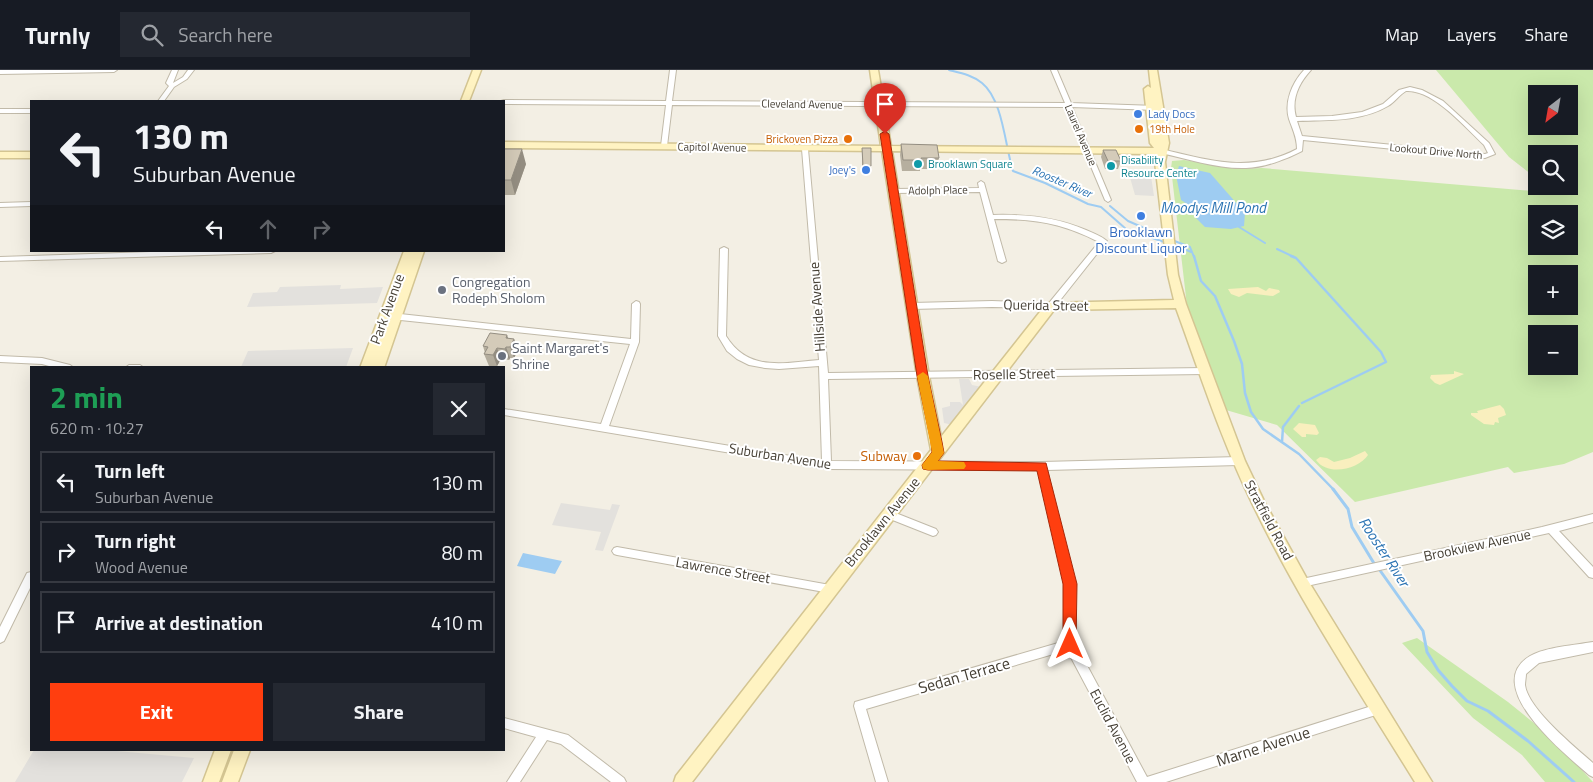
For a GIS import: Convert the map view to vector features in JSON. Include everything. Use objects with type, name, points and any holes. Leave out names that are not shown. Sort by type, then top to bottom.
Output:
[{"type":"main road","points":[[465,100],[477,70]]},
{"type":"main road","points":[[474,100],[485,70]]},
{"type":"main road","points":[[874,70],[923,376],[938,453]]},
{"type":"main road","points":[[1146,70],[1155,108]]},
{"type":"main road","points":[[1153,70],[1155,143],[1161,152]]},
{"type":"main road","name":"Capitol Avenue","points":[[505,145],[1161,152]]},
{"type":"main road","name":"Stratfield Road","points":[[1161,152],[1160,162],[1170,249],[1180,304],[1239,461],[1259,504],[1302,582],[1424,782]]},
{"type":"main road","points":[[0,155],[30,155]]},
{"type":"main road","name":"Park Avenue","points":[[372,366],[384,316],[409,252]]},
{"type":"main road","name":"Park Avenue","points":[[372,366],[397,316],[419,252]]},
{"type":"main road","name":"Querida Street","points":[[1051,306],[1180,304]]},
{"type":"main road","name":"Brooklawn Avenue","points":[[682,782],[1051,306]]},
{"type":"main road","points":[[211,782],[223,751]]},
{"type":"main road","points":[[230,782],[242,751]]},
{"type":"street","points":[[0,72],[114,70]]},
{"type":"street","points":[[172,86],[169,82],[175,70]]},
{"type":"street","points":[[162,100],[172,86],[185,78],[191,70]]},
{"type":"street","points":[[664,146],[673,70]]},
{"type":"street","name":"Laurel Avenue","points":[[1054,70],[1108,200]]},
{"type":"street","points":[[1161,152],[1216,163],[1247,166],[1293,155],[1300,150],[1300,138],[1292,118],[1290,106],[1292,95],[1303,71]]},
{"type":"street","points":[[1292,118],[1331,117],[1371,111],[1388,104],[1401,90],[1409,88],[1421,91],[1435,98]]},
{"type":"street","name":"Lookout Drive North","points":[[1300,138],[1485,156],[1492,154],[1491,148],[1487,144],[1435,98]]},
{"type":"street","name":"Cleveland Avenue","points":[[505,102],[1068,105],[1155,108]]},
{"type":"street","points":[[0,111],[30,111]]},
{"type":"street","name":"Hillside Avenue","points":[[805,149],[824,376],[827,465]]},
{"type":"street","points":[[982,186],[1002,261]]},
{"type":"street","name":"Adolph Place","points":[[894,191],[982,186]]},
{"type":"street","points":[[0,205],[30,204]]},
{"type":"street","points":[[990,217],[1031,216],[1062,223],[1103,241]]},
{"type":"street","name":"Brooklawn Avenue","points":[[1051,306],[1103,241]]},
{"type":"street","points":[[724,249],[722,336],[727,348],[739,359],[757,364],[822,363]]},
{"type":"street","points":[[0,259],[52,254],[199,252]]},
{"type":"street","points":[[604,428],[634,342],[636,304]]},
{"type":"street","name":"Querida Street","points":[[912,306],[992,304],[1051,306]]},
{"type":"street","points":[[384,316],[634,342]]},
{"type":"street","points":[[0,359],[42,361],[62,366]]},
{"type":"street","name":"Roselle Street","points":[[824,376],[1205,371]]},
{"type":"street","name":"Suburban Avenue","points":[[505,412],[827,465],[1042,466],[1239,461]]},
{"type":"street","name":"Euclid Avenue","points":[[1042,466],[1070,584],[1070,644],[1143,782]]},
{"type":"street","points":[[888,514],[933,532]]},
{"type":"street","name":"Brookview Avenue","points":[[1302,582],[1551,529],[1593,518]]},
{"type":"street","points":[[1551,529],[1593,574]]},
{"type":"street","name":"Lawrence Street","points":[[617,551],[830,589]]},
{"type":"street","points":[[0,638],[30,578]]},
{"type":"street","name":"Sedan Terrace","points":[[882,782],[859,706],[1070,644]]},
{"type":"street","points":[[1593,647],[1534,660],[1524,667],[1519,680],[1520,691],[1538,719],[1593,771]]},
{"type":"street","name":"Marne Avenue","points":[[1148,782],[1378,709]]},
{"type":"street","points":[[505,723],[564,738],[620,782]]},
{"type":"street","points":[[513,782],[545,734]]},
{"type":"green space","points":[[1436,70],[1593,70],[1593,452],[1564,464],[1514,473],[1508,467],[1355,502],[1277,425],[1226,410],[1187,306],[1171,168],[1172,161],[1184,160],[1242,169],[1262,168],[1528,191],[1528,195],[1578,195],[1578,145],[1528,145],[1528,172],[1509,157]]},
{"type":"green space","points":[[1417,638],[1508,702],[1550,736],[1593,782],[1545,782],[1522,755],[1473,718],[1402,643]]},
{"type":"sand","points":[[1258,287],[1266,291],[1269,288],[1279,290],[1280,292],[1273,296],[1247,293],[1239,297],[1231,294],[1228,289]]},
{"type":"sand","points":[[1454,371],[1464,374],[1440,385],[1430,378],[1431,375],[1454,374]]},
{"type":"sand","points":[[1500,405],[1506,415],[1498,418],[1499,423],[1495,422],[1494,425],[1484,424],[1471,415],[1471,413],[1478,413],[1477,411]]},
{"type":"sand","points":[[1299,423],[1315,425],[1319,433],[1317,435],[1306,434],[1306,437],[1302,437],[1293,429]]},
{"type":"sand","points":[[1365,451],[1368,455],[1364,460],[1343,469],[1335,470],[1328,468],[1316,460],[1320,457],[1334,462],[1350,458]]},
{"type":"shaded area","points":[[1129,174],[1151,176],[1154,196],[1135,195]]},
{"type":"shaded area","points":[[341,285],[340,289],[383,287],[377,303],[247,307],[253,293],[277,292],[280,287]]},
{"type":"shaded area","points":[[353,348],[346,366],[241,366],[248,351]]},
{"type":"shaded area","points":[[959,379],[969,379],[972,385],[982,387],[953,425],[944,423],[942,408],[950,406],[950,402],[960,402],[963,405]]},
{"type":"shaded area","points":[[561,503],[610,510],[612,504],[620,505],[603,551],[595,550],[601,532],[552,525]]},
{"type":"shaded area","points":[[33,751],[117,751],[194,758],[182,782],[15,782]]},
{"type":"water","name":"Moodys Mill Pond","points":[[1179,166],[1210,173],[1245,213],[1244,226],[1231,229],[1205,227],[1195,217],[1192,207],[1181,200],[1176,175]]},
{"type":"water","points":[[523,553],[562,561],[555,574],[517,566]]},
{"type":"building","points":[[901,144],[937,145],[939,158],[903,160]]},
{"type":"building","points":[[862,148],[871,148],[871,166],[863,166]]},
{"type":"building","points":[[505,149],[522,149],[511,180],[505,180]]},
{"type":"building","points":[[1103,150],[1116,150],[1121,161],[1108,161]]},
{"type":"building","points":[[490,333],[507,335],[506,338],[514,339],[510,347],[505,349],[497,348],[493,355],[484,354],[488,347],[483,346]]},
{"type":"waterway","name":"Rooster River","points":[[949,70],[974,78],[982,83],[995,100],[1013,171],[1045,183],[1088,204],[1101,207],[1126,229],[1167,243]]},
{"type":"waterway","name":"Rooster River","points":[[1110,206],[1128,221],[1165,237]]},
{"type":"waterway","points":[[1239,227],[1265,243]]},
{"type":"waterway","name":"Rooster River","points":[[1172,240],[1190,247],[1194,257]]},
{"type":"waterway","name":"Rooster River","points":[[1173,244],[1191,252]]},
{"type":"waterway","points":[[1277,249],[1294,257]]},
{"type":"waterway","name":"Rooster River","points":[[1194,256],[1201,281],[1215,296],[1234,341],[1242,364],[1245,393],[1251,412],[1263,429],[1299,454],[1334,490]]},
{"type":"waterway","points":[[1291,256],[1296,258],[1381,352],[1386,362],[1302,403]]},
{"type":"waterway","points":[[1282,442],[1283,427],[1299,406]]},
{"type":"waterway","name":"Rooster River","points":[[1333,489],[1348,509],[1352,527],[1375,565]]},
{"type":"waterway","name":"Rooster River","points":[[1379,569],[1423,631],[1427,652],[1438,670],[1452,686],[1467,701],[1488,711],[1528,741],[1574,782]]},
{"type":"slow traffic","points":[[923,376],[938,453],[928,465],[960,466]]},
{"type":"place","name":"Lady Docs","points":[[1138,114]]},
{"type":"place","name":"19th Hole","points":[[1139,129]]},
{"type":"place","name":"Brickoven Pizza","points":[[848,139]]},
{"type":"place","name":"Brooklawn Square","points":[[918,164]]},
{"type":"place","name":"Disability Resource Center","points":[[1111,166]]},
{"type":"place","name":"Joey's","points":[[866,170]]},
{"type":"place","name":"Brooklawn Discount Liquor","points":[[1141,216]]},
{"type":"place","name":"Congregation Rodeph Sholom","points":[[442,290]]},
{"type":"place","name":"Saint Margaret's Shrine","points":[[502,356]]},
{"type":"place","name":"Subway","points":[[917,456]]},
{"type":"route","points":[[885,134],[923,376],[937,442],[938,453],[928,465],[1042,466],[1070,584],[1070,644]]}]
